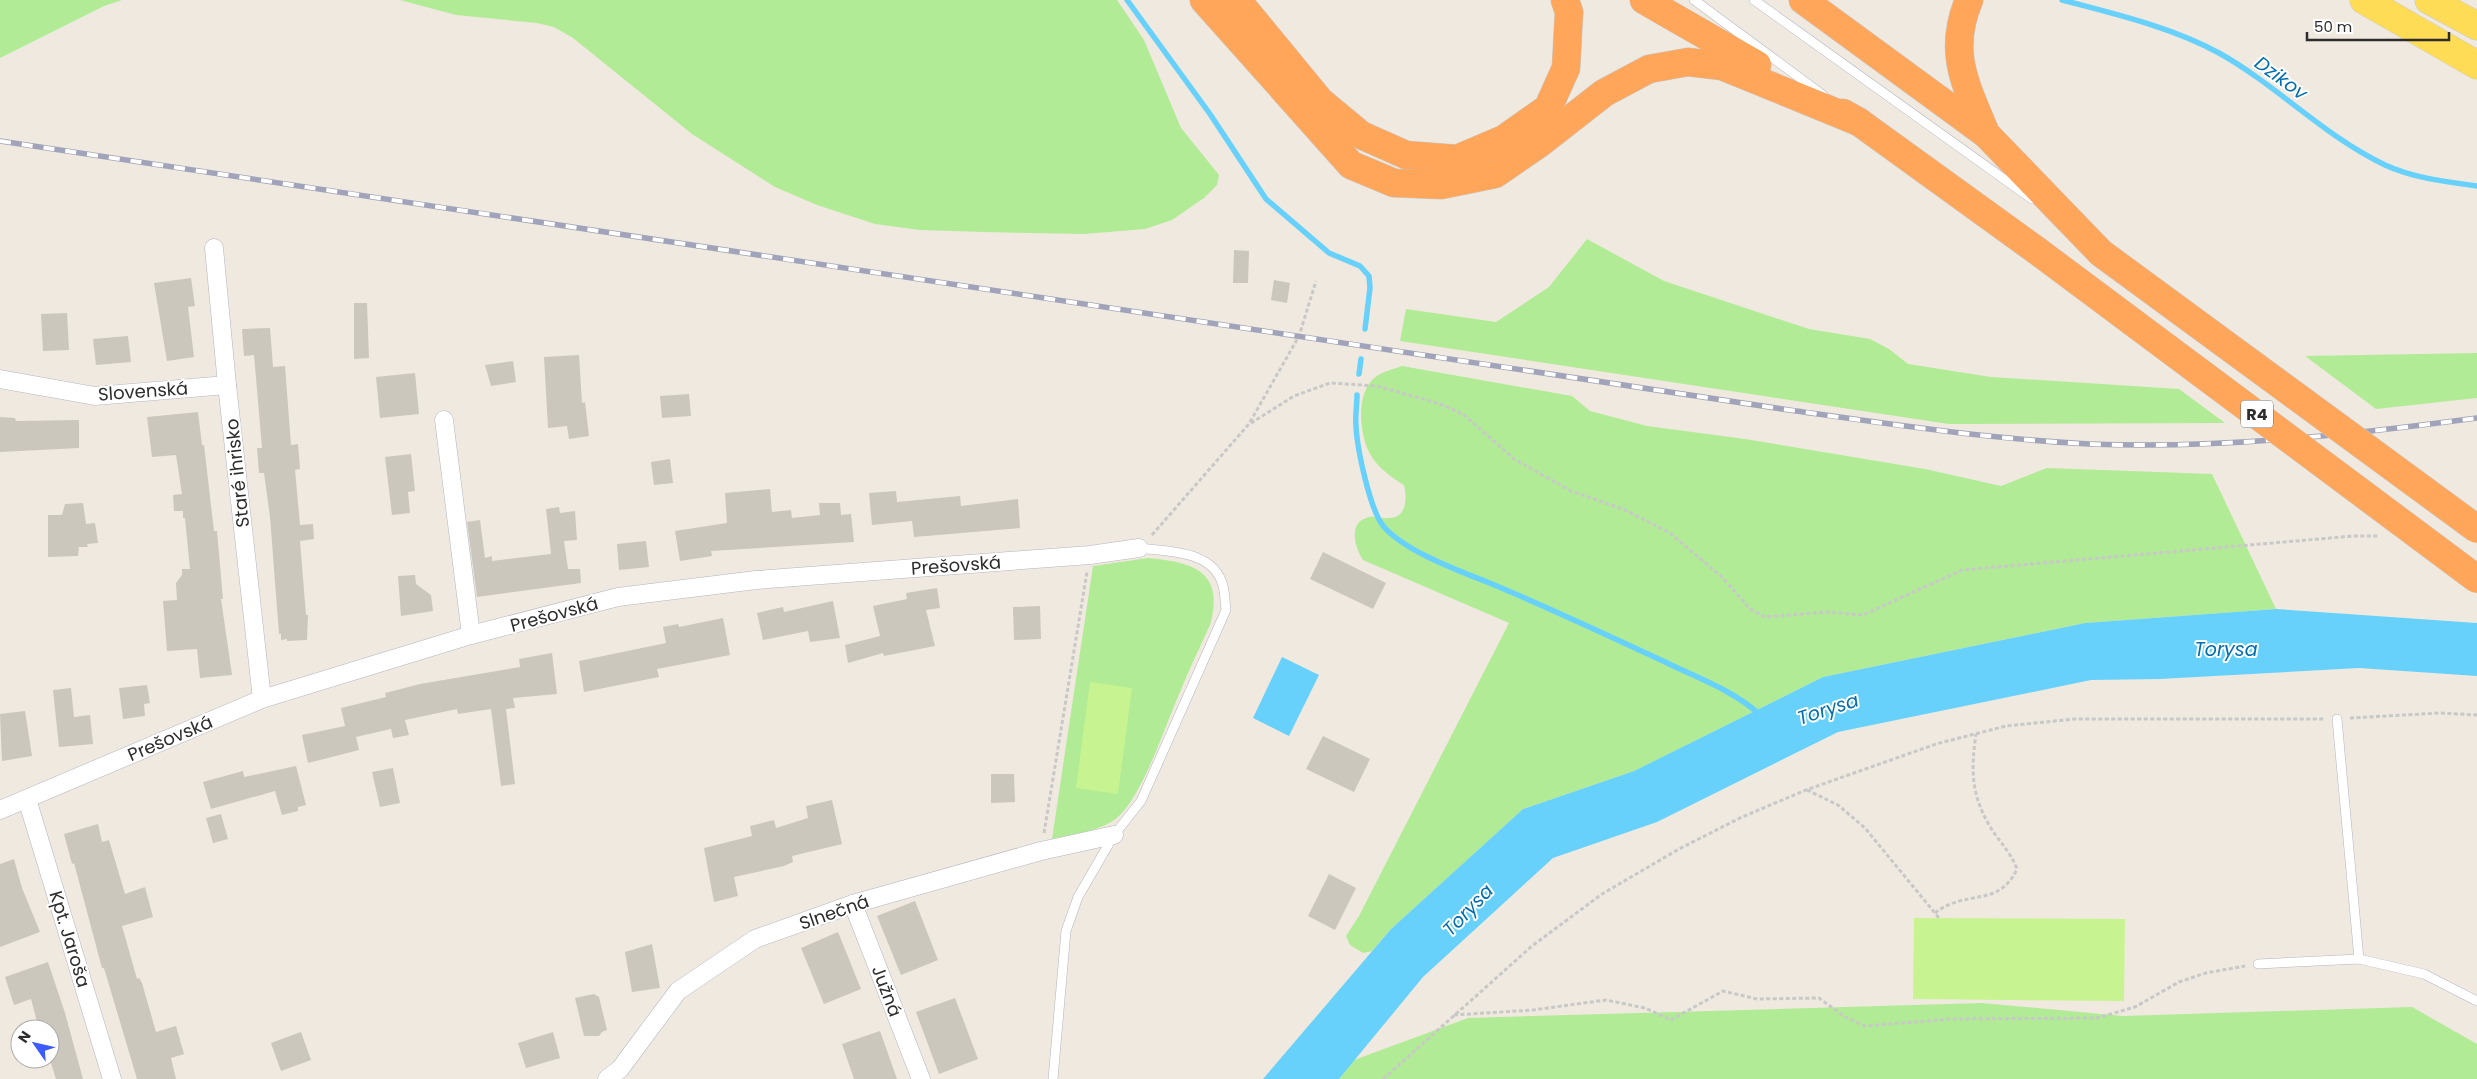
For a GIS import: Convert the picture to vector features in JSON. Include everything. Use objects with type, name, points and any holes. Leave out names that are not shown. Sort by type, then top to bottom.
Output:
[{"type":"highway","points":[[1204,0],[1351,165],[1394,183],[1441,185],[1495,174],[1540,143],[1604,93],[1649,69],[1688,62],[1722,66],[1859,122]]},
{"type":"highway","points":[[1237,0],[1320,101],[1361,135],[1406,155],[1456,158],[1504,139],[1548,108],[1566,68],[1568,12],[1565,0]]},
{"type":"highway","points":[[1644,0],[1859,122]]},
{"type":"highway","points":[[1803,0],[1986,134],[2101,253]]},
{"type":"highway","points":[[1970,0],[1962,18],[1959,45],[1961,71],[1986,134]]},
{"type":"highway","name":"R4","points":[[1859,122],[2036,250],[2477,579]]},
{"type":"highway","name":"R4","points":[[2101,253],[2477,529]]},
{"type":"main road","points":[[2364,0],[2477,65]]},
{"type":"main road","points":[[2429,0],[2477,26]]},
{"type":"street","name":"Staré ihrisko","points":[[214,248],[262,698]]},
{"type":"street","name":"Slovenská","points":[[0,379],[95,396],[227,384]]},
{"type":"street","points":[[444,420],[471,635]]},
{"type":"street","name":"Prešovská","points":[[0,810],[262,698],[471,635],[618,597],[756,580],[1090,555],[1139,548]]},
{"type":"street","name":"Kpt. Jaroša","points":[[27,799],[112,1079]]},
{"type":"street","name":"Slnečná","points":[[607,1079],[620,1069],[678,991],[755,939],[853,904],[1041,851],[1114,835]]},
{"type":"street","name":"Južná","points":[[853,904],[921,1079]]},
{"type":"lane","name":"R4","points":[[1694,0],[1859,122]]},
{"type":"lane","points":[[1754,0],[2036,202]]},
{"type":"lane","name":"R4","points":[[2044,208],[2101,253]]},
{"type":"lane","points":[[1053,1079],[1066,931],[1078,897],[1114,835],[1141,801],[1226,610],[1223,585],[1216,569],[1201,557],[1139,548]]},
{"type":"lane","points":[[2337,719],[2359,959]]},
{"type":"lane","points":[[2258,964],[2359,959],[2424,974],[2477,1001]]},
{"type":"path","points":[[1139,548],[1168,520],[1248,425],[1299,336],[1316,281]]},
{"type":"path","points":[[1248,425],[1294,396],[1330,383],[1377,386],[1440,404],[1463,414],[1514,459],[1571,491],[1625,510],[1670,533],[1722,577],[1750,609],[1765,617],[1826,612],[1864,615],[1962,570],[2352,536]]},
{"type":"path","points":[[1041,851],[1090,555]]},
{"type":"path","points":[[1383,1079],[1532,946],[1602,894],[1679,849],[1742,817],[1806,790],[1936,744],[2006,726],[2075,719],[2337,719],[2440,713],[2477,715]]},
{"type":"path","points":[[1935,913],[1947,904],[1965,898],[1991,895],[2011,881],[2017,869],[2011,854],[1988,824],[1976,796],[1972,767],[1976,734]]},
{"type":"path","points":[[1806,790],[1838,805],[1865,828],[1939,918]]},
{"type":"path","points":[[1454,1015],[1533,1010],[1606,1000],[1645,1008],[1671,1020],[1723,991],[1757,999],[1819,998],[1845,1017],[1865,1026],[1951,1019],[2097,1018],[2135,1007],[2179,982],[2206,973],[2258,964]]},
{"type":"green space","points":[[0,0],[122,0],[104,6],[0,58]]},
{"type":"green space","points":[[400,0],[1117,0],[1144,40],[1181,128],[1219,175],[1217,185],[1204,198],[1172,220],[1145,229],[1084,234],[920,230],[875,224],[817,205],[775,187],[692,134],[573,38],[554,27],[537,23],[456,15]]},
{"type":"green space","points":[[1587,239],[1664,281],[1809,329],[1870,339],[1889,349],[1908,364],[1991,377],[2179,389],[2225,423],[1949,424],[1400,341],[1406,309],[1496,322],[1549,287]]},
{"type":"green space","points":[[2477,353],[2477,398],[2376,409],[2305,356]]},
{"type":"green space","points":[[1402,366],[1572,396],[1590,411],[1647,426],[1745,439],[1925,469],[2001,486],[2047,468],[2212,474],[2276,609],[2085,623],[1823,677],[1634,771],[1523,809],[1391,929],[1372,951],[1363,953],[1350,945],[1346,936],[1359,916],[1509,623],[1363,560],[1357,549],[1355,530],[1362,520],[1369,517],[1395,517],[1399,515],[1404,506],[1404,485],[1385,472],[1370,454],[1363,435],[1361,413],[1365,391],[1370,383],[1380,374]]},
{"type":"green space","points":[[1148,558],[1179,563],[1202,573],[1209,581],[1213,592],[1210,625],[1187,675],[1152,761],[1134,797],[1124,811],[1114,820],[1100,827],[1052,839],[1093,566]]},
{"type":"green space","points":[[1090,682],[1132,688],[1118,794],[1076,788]]},
{"type":"green space","points":[[1914,918],[2125,919],[2124,1001],[1913,999]]},
{"type":"green space","points":[[1982,1003],[2123,1016],[2412,1007],[2477,1044],[2477,1079],[1339,1079],[1354,1060],[1468,1018]]},
{"type":"water","name":"Torysa","points":[[2276,609],[2477,623],[2477,676],[2359,668],[2160,679],[2091,680],[1838,732],[1657,822],[1553,858],[1423,977],[1339,1079],[1263,1079],[1391,929],[1523,809],[1634,771],[1823,677],[2085,623]]},
{"type":"water","points":[[1282,657],[1319,675],[1289,736],[1253,718]]},
{"type":"building","points":[[1234,250],[1249,251],[1248,283],[1233,283]]},
{"type":"building","points":[[191,278],[195,306],[188,307],[194,357],[167,361],[154,283]]},
{"type":"building","points":[[1274,280],[1290,283],[1287,303],[1271,300]]},
{"type":"building","points":[[354,303],[367,303],[369,358],[354,359]]},
{"type":"building","points":[[67,313],[69,350],[43,351],[41,314]]},
{"type":"building","points":[[270,328],[273,367],[285,366],[291,445],[298,444],[300,469],[295,470],[300,525],[313,524],[314,539],[300,541],[306,615],[308,615],[307,640],[281,640],[281,634],[279,634],[270,517],[264,473],[259,473],[257,448],[262,448],[254,355],[244,356],[242,329]]},
{"type":"building","points":[[128,336],[131,362],[96,365],[93,339]]},
{"type":"building","points":[[579,355],[582,403],[585,402],[589,436],[569,439],[567,426],[548,428],[544,357]]},
{"type":"building","points":[[513,361],[516,382],[491,386],[485,365]]},
{"type":"building","points":[[415,373],[419,414],[380,418],[376,377]]},
{"type":"building","points":[[689,394],[691,416],[662,418],[660,396]]},
{"type":"building","points":[[198,412],[202,445],[204,445],[214,531],[217,531],[223,599],[221,599],[232,675],[200,678],[197,649],[167,651],[163,601],[177,600],[176,583],[182,575],[182,569],[190,569],[185,518],[183,518],[183,511],[174,511],[173,495],[182,494],[176,455],[152,457],[147,417]]},
{"type":"building","points":[[0,417],[15,418],[16,421],[79,420],[79,448],[0,452]]},
{"type":"building","points":[[411,454],[415,491],[408,492],[410,513],[392,515],[385,457]]},
{"type":"building","points":[[670,459],[673,483],[654,485],[651,462]]},
{"type":"building","points":[[770,489],[772,512],[791,510],[792,518],[820,515],[819,503],[840,503],[841,515],[851,514],[854,542],[711,551],[712,556],[680,561],[675,531],[727,523],[725,493]]},
{"type":"building","points":[[896,491],[897,502],[960,496],[961,506],[1018,499],[1020,528],[914,537],[912,521],[872,525],[869,493]]},
{"type":"building","points":[[83,503],[86,524],[95,523],[98,543],[87,544],[88,547],[79,547],[78,556],[48,557],[48,515],[62,515],[65,504]]},
{"type":"building","points":[[559,507],[560,513],[575,511],[577,540],[564,541],[568,569],[580,569],[581,583],[477,597],[467,522],[480,520],[485,558],[492,556],[492,561],[551,554],[546,509]]},
{"type":"building","points":[[646,541],[649,567],[619,570],[617,544]]},
{"type":"building","points":[[1323,552],[1386,583],[1373,609],[1310,579]]},
{"type":"building","points":[[415,575],[416,584],[431,595],[433,611],[401,616],[398,576]]},
{"type":"building","points":[[937,588],[940,608],[926,610],[935,646],[884,656],[883,653],[848,663],[845,645],[880,636],[873,606],[907,599],[906,593]]},
{"type":"building","points":[[833,601],[840,638],[810,642],[808,631],[763,640],[757,613],[783,607],[784,612]]},
{"type":"building","points":[[1040,606],[1041,639],[1014,640],[1013,607]]},
{"type":"building","points":[[723,618],[730,655],[657,669],[659,677],[584,692],[579,661],[666,643],[663,627],[678,624],[679,627]]},
{"type":"building","points":[[552,653],[557,694],[513,698],[515,708],[506,709],[515,784],[501,786],[491,709],[458,714],[457,709],[405,720],[409,735],[393,738],[391,729],[356,737],[359,750],[308,763],[302,735],[345,726],[341,708],[386,697],[385,693],[420,684],[520,667],[519,659]]},
{"type":"building","points":[[147,685],[150,703],[144,704],[145,716],[123,719],[119,688]]},
{"type":"building","points":[[71,688],[74,717],[90,715],[93,744],[59,747],[53,690]]},
{"type":"building","points":[[25,711],[32,756],[2,761],[0,714]]},
{"type":"building","points":[[1323,736],[1370,759],[1354,792],[1306,769]]},
{"type":"building","points":[[296,766],[306,805],[298,807],[298,811],[282,815],[275,791],[211,809],[203,782],[243,771],[244,777]]},
{"type":"building","points":[[393,768],[400,803],[380,807],[372,772]]},
{"type":"building","points":[[991,774],[1014,774],[1015,802],[991,803]]},
{"type":"building","points":[[832,800],[842,844],[792,856],[793,862],[784,866],[734,877],[738,896],[714,902],[704,848],[752,836],[750,826],[774,820],[776,828],[808,818],[806,806]]},
{"type":"building","points":[[221,814],[228,839],[213,843],[206,818]]},
{"type":"building","points":[[98,824],[102,842],[109,840],[125,894],[145,887],[153,917],[122,926],[137,979],[139,978],[142,983],[156,1032],[176,1026],[184,1054],[171,1058],[176,1079],[137,1079],[104,968],[102,968],[74,863],[72,864],[64,834]]},
{"type":"building","points":[[14,859],[22,888],[40,932],[0,947],[0,864]]},
{"type":"building","points":[[1329,874],[1356,888],[1335,930],[1308,916]]},
{"type":"building","points":[[915,901],[938,960],[901,975],[877,916]]},
{"type":"building","points":[[838,932],[861,989],[824,1004],[801,948]]},
{"type":"building","points":[[652,944],[660,988],[632,992],[625,952]]},
{"type":"building","points":[[48,962],[65,1013],[83,1079],[56,1079],[53,1069],[60,1069],[60,1019],[36,1019],[31,999],[14,1005],[5,977]]},
{"type":"building","points":[[594,994],[599,997],[607,1030],[599,1036],[584,1036],[575,998]]},
{"type":"building","points":[[955,998],[978,1059],[939,1074],[916,1012]]},
{"type":"building","points":[[880,1031],[897,1079],[854,1079],[842,1044]]},
{"type":"building","points":[[301,1032],[311,1060],[281,1071],[271,1043]]},
{"type":"building","points":[[553,1032],[560,1058],[526,1068],[518,1043]]},
{"type":"waterway","points":[[1127,0],[1210,114],[1266,199],[1329,253],[1360,266],[1369,276],[1370,288],[1365,329]]},
{"type":"waterway","name":"Dzikov","points":[[2062,0],[2162,28],[2219,53],[2261,80],[2321,126],[2385,165],[2419,176],[2477,186]]},
{"type":"waterway","points":[[1359,374],[1361,359]]},
{"type":"waterway","points":[[1357,395],[1357,436],[1365,479],[1379,519],[1393,536],[1432,559],[1555,611],[1715,686],[1738,698],[1759,714]]},
{"type":"railway","points":[[0,141],[1789,410],[1976,435],[2089,444],[2186,444],[2332,435],[2477,418]]}]
